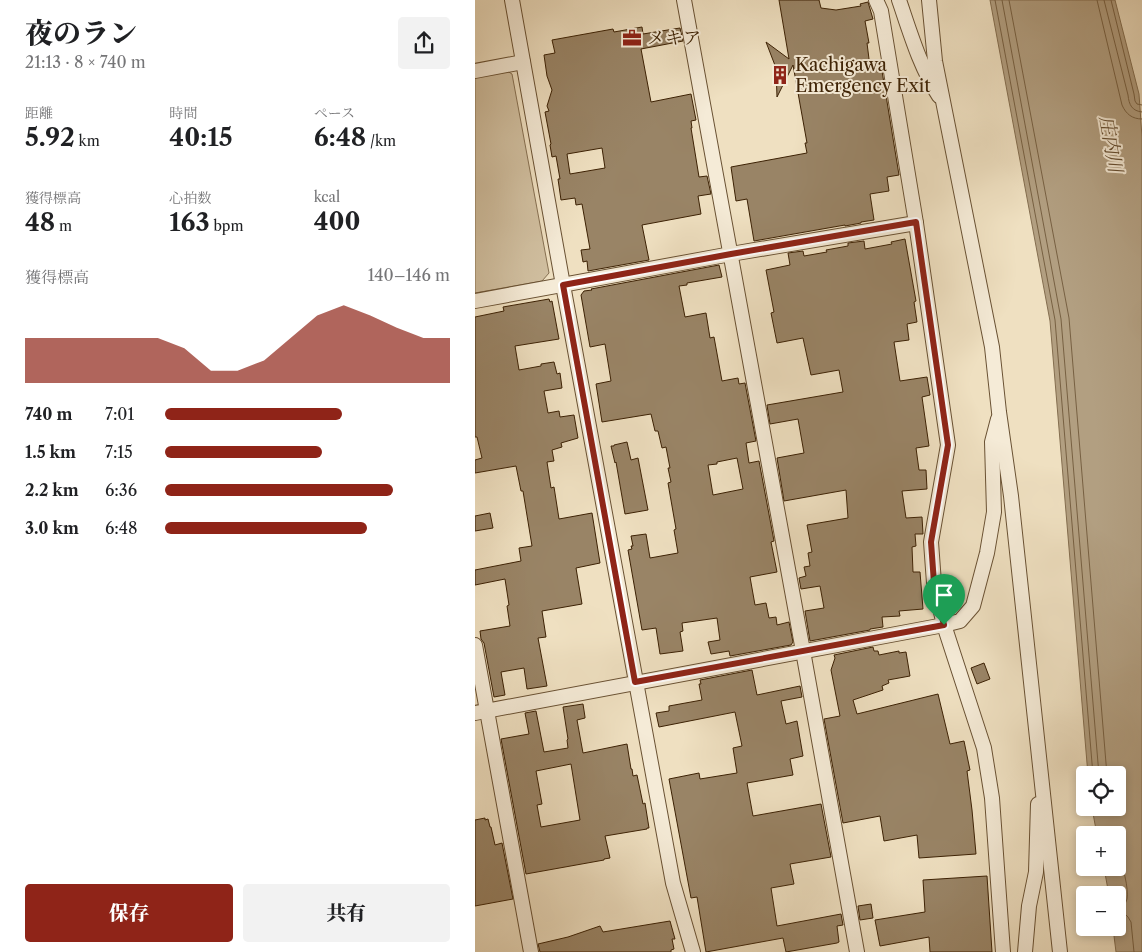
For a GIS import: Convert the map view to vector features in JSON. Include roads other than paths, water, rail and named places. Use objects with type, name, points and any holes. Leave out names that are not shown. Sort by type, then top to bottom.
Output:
[{"type":"street","points":[[512,0],[673,883],[693,952]]},
{"type":"street","points":[[684,0],[857,952]]},
{"type":"street","points":[[876,0],[881,11],[916,222],[948,445],[931,542],[934,583],[944,625],[984,748],[991,798],[1003,952]]},
{"type":"street","points":[[899,0],[923,68],[943,103]]},
{"type":"street","points":[[929,0],[935,60],[992,347],[1011,496],[1060,952]]},
{"type":"street","points":[[475,71],[523,62]]},
{"type":"street","points":[[475,301],[916,222]]},
{"type":"street","points":[[481,711],[960,621],[973,606],[987,553],[994,512],[992,442],[999,412]]},
{"type":"street","points":[[475,646],[481,711],[531,952]]},
{"type":"street","points":[[1025,952],[1029,906],[1036,872],[1038,801],[1043,789]]},
{"type":"water","name":"庄内川","points":[[990,0],[1115,0],[1139,94],[1142,137],[1142,952],[1116,952],[1114,936],[1126,936],[1126,886],[1107,886],[1105,876],[1126,876],[1126,826],[1095,826],[1093,816],[1126,816],[1126,766],[1087,766],[1050,321]]},
{"type":"place","name":"メキア","points":[[632,38]]},
{"type":"place","name":"Kachigawa Emergency Exit","points":[[780,75]]}]
